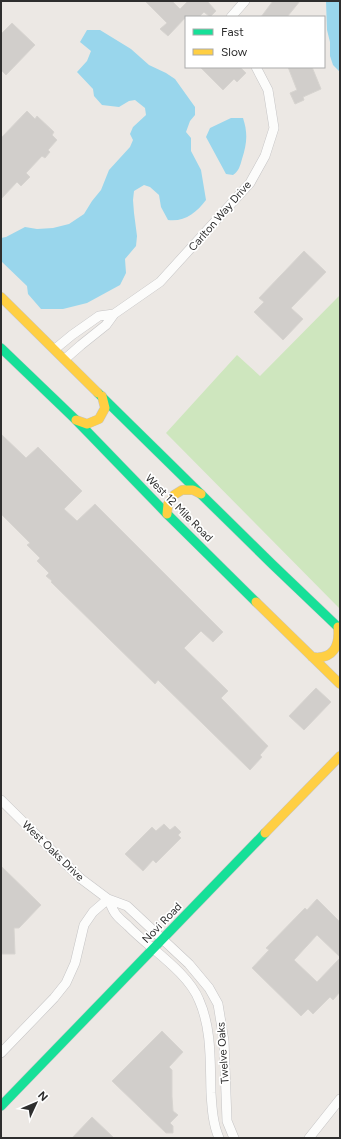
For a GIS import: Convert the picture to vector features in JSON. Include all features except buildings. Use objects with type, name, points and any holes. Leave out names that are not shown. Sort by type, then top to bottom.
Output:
[{"type":"main road","points":[[1,297],[339,628],[340,635],[338,644],[334,651],[319,659],[312,657]]},
{"type":"main road","name":"West 12 Mile Road","points":[[1,348],[76,420],[167,514],[340,684]]},
{"type":"main road","points":[[76,420],[88,424],[99,419],[104,408],[102,396]]},
{"type":"main road","points":[[167,514],[168,504],[174,495],[182,490],[193,490],[202,494]]},
{"type":"main road","name":"Novi Road","points":[[1,1106],[340,756]]},
{"type":"street","points":[[232,16],[245,1]]},
{"type":"street","name":"Carlton Way Drive","points":[[65,359],[106,325],[114,314],[160,282],[250,183],[265,156],[274,128],[268,90],[257,68]]},
{"type":"street","name":"Carlton Way Drive","points":[[55,349],[99,316],[114,314]]},
{"type":"street","name":"West Oaks Drive","points":[[1,800],[80,878],[108,899],[127,906],[162,940]]},
{"type":"street","points":[[1,1053],[54,998],[66,983],[75,963],[84,925],[93,912],[108,899]]},
{"type":"street","name":"West Oaks Drive","points":[[108,899],[116,913],[136,934],[154,949]]},
{"type":"street","name":"Twelve Oaks","points":[[162,940],[189,964],[209,988],[218,1004],[224,1041],[227,1121],[234,1138]]},
{"type":"street","name":"Twelve Oaks","points":[[154,949],[192,986],[199,999],[208,1028],[213,1116],[219,1138]]},
{"type":"street","points":[[309,1138],[340,1099]]},
{"type":"green space","points":[[340,295],[340,609],[166,433],[237,355],[260,376]]},
{"type":"water","points":[[326,1],[340,1],[340,72],[333,65],[330,56]]},
{"type":"water","points":[[87,30],[100,30],[131,49],[149,65],[175,79],[195,107],[195,115],[190,121],[186,132],[191,138],[191,151],[201,170],[206,200],[190,216],[180,220],[168,220],[161,207],[159,195],[150,187],[144,185],[134,191],[133,200],[137,236],[136,246],[125,259],[126,273],[120,285],[87,303],[63,309],[41,309],[28,294],[27,286],[1,261],[1,238],[25,227],[37,229],[53,228],[69,224],[84,214],[101,190],[109,170],[130,147],[133,140],[130,134],[133,127],[146,115],[145,108],[135,100],[129,101],[119,107],[102,105],[94,96],[93,89],[77,72],[87,61],[91,51],[80,42]]},
{"type":"water","points":[[231,118],[243,118],[246,134],[245,148],[241,164],[233,175],[226,174],[206,137],[210,128]]},
{"type":"traffic: fast","points":[[1,348],[76,420],[167,514],[256,602]]},
{"type":"traffic: fast","points":[[98,393],[340,629]]},
{"type":"traffic: fast","points":[[1,1106],[265,833]]},
{"type":"traffic: slow","points":[[1,297],[98,393]]},
{"type":"traffic: slow","points":[[76,420],[87,424],[99,419],[105,408],[102,396]]},
{"type":"traffic: slow","points":[[167,514],[168,504],[174,495],[182,490],[193,490],[201,494]]},
{"type":"traffic: slow","points":[[256,602],[340,684]]},
{"type":"traffic: slow","points":[[312,657],[325,656],[334,650],[338,640],[338,627]]},
{"type":"traffic: slow","points":[[265,833],[340,756]]}]
